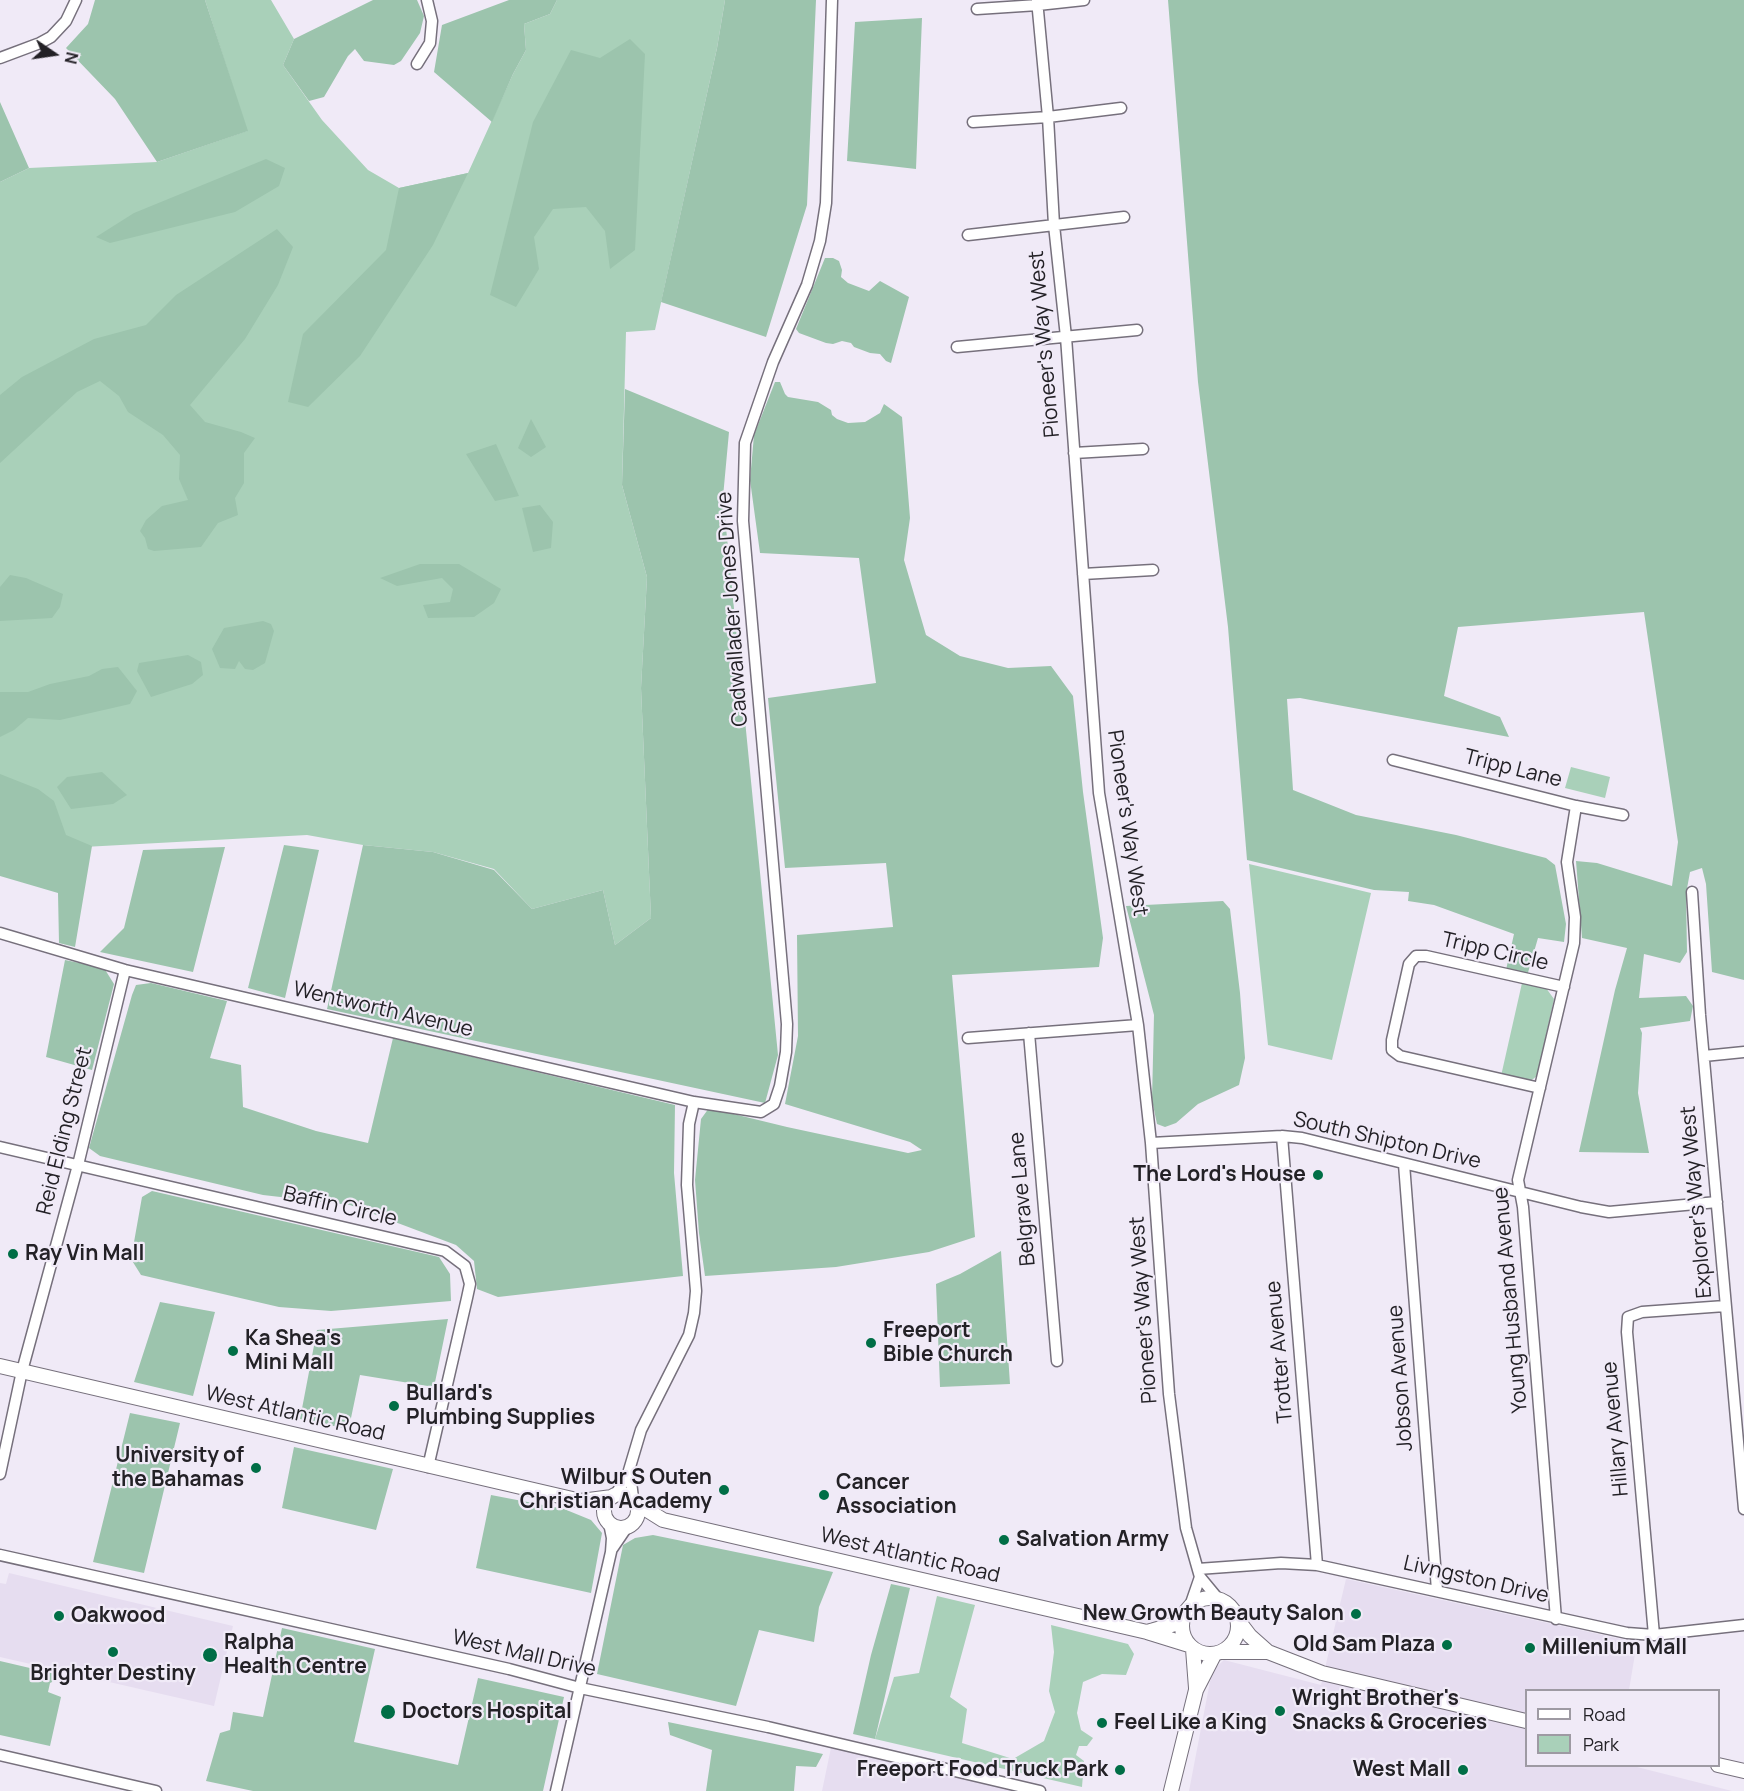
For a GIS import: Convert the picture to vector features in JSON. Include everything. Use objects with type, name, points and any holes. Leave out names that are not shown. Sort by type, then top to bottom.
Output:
[{"type":"main road","name":"West Atlantic Road","points":[[0,1366],[581,1501],[619,1528],[646,1521],[663,1520],[1147,1632],[1191,1647]]},
{"type":"main road","name":"West Atlantic Road","points":[[581,1501],[625,1494],[663,1520]]},
{"type":"main road","points":[[608,1521],[605,1507],[613,1496]]},
{"type":"main road","points":[[629,1527],[639,1513],[635,1501]]},
{"type":"main road","points":[[1268,1652],[1203,1654],[1191,1647],[1183,1636],[1181,1625],[1187,1610],[1199,1600],[1209,1598],[1219,1600],[1227,1604],[1250,1636],[1268,1652],[1333,1676],[1525,1721]]},
{"type":"main road","name":"West Atlantic Road","points":[[1147,1632],[1175,1624],[1187,1610]]},
{"type":"main road","points":[[1171,1791],[1196,1690],[1218,1653],[1236,1638],[1237,1619]]},
{"type":"main road","points":[[1191,1647],[1196,1690]]},
{"type":"main road","points":[[1720,1765],[1744,1771]]},
{"type":"street","points":[[0,58],[51,37],[66,21],[76,0]]},
{"type":"street","points":[[417,64],[430,42],[432,21],[427,0]]},
{"type":"street","name":"Cadwallader Jones Drive","points":[[761,1113],[774,1104],[780,1086],[786,1052],[787,1024],[743,521],[745,443],[773,362],[807,285],[820,241],[826,203],[832,0]]},
{"type":"street","points":[[976,9],[1084,0]]},
{"type":"street","name":"Pioneer's Way West","points":[[1037,3],[1048,117],[1054,225],[1066,337],[1099,793],[1138,1025],[1151,1143],[1169,1394],[1185,1528],[1199,1573],[1219,1600]]},
{"type":"street","points":[[973,122],[1048,117],[1121,108]]},
{"type":"street","points":[[968,235],[1124,217]]},
{"type":"street","points":[[957,347],[1137,330]]},
{"type":"street","points":[[1074,453],[1143,448]]},
{"type":"street","points":[[1083,574],[1153,570]]},
{"type":"street","name":"Tripp Lane","points":[[1393,759],[1576,806],[1623,815]]},
{"type":"street","name":"Young Husband Avenue","points":[[1556,1619],[1521,1192],[1518,1180],[1574,943],[1575,917],[1567,862],[1576,806]]},
{"type":"street","name":"Explorer's Way West","points":[[1692,892],[1700,1015],[1744,1509]]},
{"type":"street","name":"Wentworth Avenue","points":[[0,933],[125,970],[694,1101],[761,1113]]},
{"type":"street","name":"Tripp Circle","points":[[1540,1088],[1400,1056],[1392,1050],[1392,1040],[1409,964],[1416,956],[1426,956],[1564,987]]},
{"type":"street","name":"Reid Elding Street","points":[[0,1473],[22,1371],[78,1165],[125,970]]},
{"type":"street","points":[[968,1038],[1138,1025]]},
{"type":"street","name":"Belgrave Lane","points":[[1029,1033],[1057,1361]]},
{"type":"street","points":[[1704,1056],[1744,1052]]},
{"type":"street","points":[[613,1496],[624,1484],[641,1430],[689,1335],[694,1313],[696,1291],[687,1185],[689,1124],[694,1101]]},
{"type":"street","name":"South Shipton Drive","points":[[1151,1143],[1282,1136],[1302,1138],[1581,1208],[1609,1212],[1717,1202]]},
{"type":"street","name":"Trotter Avenue","points":[[1282,1136],[1317,1565]]},
{"type":"street","name":"Baffin Circle","points":[[0,1147],[445,1251],[465,1266],[470,1284],[428,1467]]},
{"type":"street","name":"Jobson Avenue","points":[[1404,1164],[1437,1590]]},
{"type":"street","name":"Hillary Avenue","points":[[1654,1635],[1626,1332],[1628,1317],[1642,1312],[1725,1306]]},
{"type":"street","points":[[630,1470],[635,1501]]},
{"type":"street","points":[[556,1791],[611,1552],[612,1538],[608,1521]]},
{"type":"street","points":[[611,1552],[618,1539],[629,1527]]},
{"type":"street","name":"West Mall Drive","points":[[0,1555],[509,1669],[580,1688],[768,1727],[1040,1791]]},
{"type":"street","name":"Livngston Drive","points":[[1199,1573],[1281,1563],[1317,1565],[1627,1633],[1654,1635],[1744,1625]]},
{"type":"street","points":[[1187,1610],[1199,1573]]},
{"type":"street","points":[[0,1755],[156,1791]]},
{"type":"shaded area","points":[[9,1573],[233,1626],[214,1706],[0,1657],[0,1583],[6,1584]]},
{"type":"shaded area","points":[[1346,1579],[1630,1641],[1636,1648],[1629,1689],[1525,1689],[1525,1767],[1637,1767],[1732,1791],[1189,1791],[1212,1671],[1224,1660],[1321,1685]]},
{"type":"shaded area","points":[[832,1743],[1034,1791],[822,1791]]},
{"type":"green space","points":[[95,0],[205,0],[248,131],[157,162],[115,99],[66,48],[88,24]]},
{"type":"green space","points":[[205,0],[271,0],[294,39],[283,65],[322,120],[368,170],[399,188],[468,173],[526,50],[524,24],[550,14],[557,0],[725,0],[717,48],[655,330],[626,332],[622,485],[647,577],[641,688],[651,918],[615,945],[603,890],[532,909],[494,869],[433,852],[363,845],[307,835],[65,848],[0,781],[0,182],[29,168],[157,162],[247,131]]},
{"type":"green space","points":[[373,0],[417,0],[424,16],[420,33],[401,61],[394,65],[364,61],[355,49],[348,56],[324,97],[309,101],[283,65],[294,39]]},
{"type":"green space","points":[[509,0],[557,0],[550,14],[524,24],[526,50],[492,122],[434,72],[442,25]]},
{"type":"green space","points":[[725,0],[816,0],[807,205],[766,337],[661,302],[717,48]]},
{"type":"green space","points":[[1168,0],[1744,0],[1744,980],[1712,972],[1706,884],[1702,868],[1690,872],[1686,894],[1687,952],[1680,963],[1644,954],[1639,998],[1686,996],[1693,1006],[1690,1021],[1640,1028],[1642,1033],[1638,1093],[1649,1153],[1579,1152],[1615,990],[1627,948],[1582,938],[1576,861],[1597,863],[1672,886],[1678,842],[1644,612],[1458,627],[1444,696],[1500,717],[1509,737],[1300,698],[1287,699],[1293,790],[1356,815],[1456,835],[1546,858],[1555,865],[1566,924],[1564,942],[1538,938],[1527,976],[1506,970],[1514,934],[1434,905],[1408,901],[1409,892],[1374,890],[1247,860],[1228,627],[1198,382]]},
{"type":"green space","points":[[922,18],[916,169],[847,161],[855,22]]},
{"type":"green space","points":[[630,39],[645,54],[635,250],[610,269],[605,231],[586,207],[553,209],[534,237],[539,269],[516,307],[490,295],[533,122],[571,50],[600,58]]},
{"type":"green space","points":[[0,102],[29,168],[0,182]]},
{"type":"green space","points":[[266,159],[285,168],[279,186],[235,212],[110,243],[96,237],[134,213]]},
{"type":"green space","points":[[468,173],[433,245],[360,356],[308,407],[288,402],[303,334],[386,250],[399,188]]},
{"type":"green space","points":[[277,229],[293,247],[278,285],[245,339],[190,405],[205,422],[255,438],[244,453],[244,483],[235,498],[238,515],[218,523],[201,547],[154,551],[148,549],[140,531],[146,520],[162,506],[188,500],[179,479],[180,455],[163,435],[128,412],[119,396],[100,381],[77,392],[0,463],[0,395],[22,377],[94,339],[146,325],[176,295]]},
{"type":"green space","points":[[825,258],[839,261],[842,270],[841,277],[848,283],[869,291],[880,281],[909,297],[891,363],[880,354],[854,347],[851,343],[842,341],[833,344],[826,343],[799,333],[796,329]]},
{"type":"green space","points":[[775,382],[780,382],[788,397],[818,402],[831,410],[832,415],[837,419],[848,423],[865,422],[880,413],[884,404],[902,417],[910,518],[904,560],[926,635],[960,656],[1008,668],[1051,666],[1073,696],[1083,792],[1103,938],[1099,967],[952,975],[975,1237],[929,1252],[836,1267],[705,1276],[695,1180],[701,1119],[709,1108],[908,1153],[922,1150],[910,1142],[785,1104],[798,1036],[797,935],[893,927],[886,863],[785,868],[768,698],[876,683],[859,558],[760,553],[750,480],[754,435]]},
{"type":"green space","points":[[625,389],[729,432],[723,497],[778,1055],[765,1103],[327,1009],[363,845],[433,852],[494,870],[532,909],[603,890],[615,945],[651,918],[641,688],[647,577],[622,485]]},
{"type":"green space","points":[[531,419],[546,447],[531,457],[518,448]]},
{"type":"green space","points":[[496,444],[519,496],[495,501],[466,454]]},
{"type":"green space","points":[[540,505],[553,522],[551,548],[533,552],[522,508]]},
{"type":"green space","points":[[420,564],[459,564],[501,589],[494,603],[474,617],[428,618],[423,605],[450,602],[453,589],[442,578],[397,586],[380,578]]},
{"type":"green space","points":[[10,575],[26,578],[63,594],[60,607],[52,618],[0,621],[0,587]]},
{"type":"green space","points":[[263,621],[271,624],[274,631],[265,663],[253,670],[245,669],[239,661],[235,669],[220,668],[212,649],[224,628]]},
{"type":"green space","points":[[188,655],[201,662],[203,675],[192,684],[151,697],[137,671],[139,663]]},
{"type":"green space","points":[[118,667],[137,691],[130,704],[60,720],[28,718],[14,730],[0,737],[0,692],[28,692],[50,684],[89,676],[102,669]]},
{"type":"green space","points":[[1571,767],[1610,777],[1605,798],[1565,788]]},
{"type":"green space","points":[[102,772],[127,795],[113,804],[71,809],[57,787],[67,777]]},
{"type":"green space","points":[[0,774],[38,789],[54,801],[66,835],[92,846],[75,947],[59,943],[58,893],[0,876]]},
{"type":"green space","points":[[284,845],[319,850],[285,998],[248,988]]},
{"type":"green space","points":[[225,847],[193,972],[100,952],[124,928],[143,850]]},
{"type":"green space","points":[[1249,864],[1371,893],[1332,1060],[1268,1045]]},
{"type":"green space","points":[[1223,901],[1230,909],[1240,993],[1245,1058],[1239,1085],[1198,1104],[1176,1123],[1165,1127],[1157,1124],[1152,1100],[1154,1015],[1126,906]]},
{"type":"green space","points":[[65,960],[104,968],[114,984],[92,1070],[46,1057]]},
{"type":"green space","points":[[151,983],[227,1001],[210,1058],[241,1065],[243,1107],[316,1131],[368,1143],[393,1038],[675,1105],[674,1173],[683,1276],[498,1297],[477,1289],[474,1261],[456,1245],[350,1205],[263,1195],[100,1156],[89,1148],[132,995],[136,985]]},
{"type":"green space","points":[[1522,983],[1546,988],[1554,999],[1537,1076],[1529,1082],[1501,1076]]},
{"type":"green space","points":[[152,1191],[439,1257],[450,1274],[451,1301],[331,1311],[279,1307],[141,1275],[131,1259],[142,1197]]},
{"type":"green space","points":[[1001,1251],[1010,1384],[940,1387],[936,1284],[960,1274]]},
{"type":"green space","points":[[160,1302],[215,1312],[193,1396],[134,1382]]},
{"type":"green space","points":[[448,1319],[434,1387],[360,1375],[351,1418],[343,1428],[300,1419],[317,1330]]},
{"type":"green space","points":[[130,1413],[180,1423],[144,1573],[93,1562]]},
{"type":"green space","points":[[294,1447],[393,1469],[376,1530],[282,1508]]},
{"type":"green space","points":[[491,1495],[564,1509],[591,1520],[602,1533],[591,1593],[476,1568]]},
{"type":"green space","points":[[653,1535],[833,1572],[819,1607],[814,1642],[759,1630],[736,1706],[597,1674],[623,1545],[635,1538]]},
{"type":"green space","points":[[891,1584],[910,1588],[875,1739],[853,1734],[871,1655]]},
{"type":"green space","points":[[937,1596],[975,1605],[950,1697],[967,1709],[962,1743],[1013,1759],[1044,1741],[1055,1712],[1049,1691],[1054,1652],[1051,1625],[1128,1644],[1134,1654],[1126,1675],[1102,1674],[1083,1682],[1077,1713],[1081,1730],[1093,1738],[1087,1746],[1079,1746],[1076,1755],[1084,1761],[1082,1787],[875,1739],[894,1677],[919,1673]]},
{"type":"green space","points":[[282,1628],[375,1649],[354,1742],[458,1765],[478,1678],[564,1697],[543,1791],[253,1791],[206,1781],[220,1733],[230,1730],[233,1712],[263,1717]]},
{"type":"green space","points":[[0,1661],[64,1676],[50,1683],[48,1692],[61,1697],[50,1746],[0,1735]]},
{"type":"green space","points":[[668,1722],[823,1754],[816,1767],[796,1766],[794,1791],[706,1791],[712,1750],[670,1735]]},
{"type":"place","name":"The Lord's House","points":[[1318,1175]]},
{"type":"place","name":"Ray Vin Mall","points":[[13,1254]]},
{"type":"place","name":"Freeport Bible Church","points":[[871,1343]]},
{"type":"place","name":"Ka Shea's Mini Mall","points":[[233,1351]]},
{"type":"place","name":"Bullard's Plumbing Supplies","points":[[394,1406]]},
{"type":"place","name":"University of the Bahamas","points":[[256,1468]]},
{"type":"place","name":"Wilbur S Outen Christian Academy","points":[[724,1490]]},
{"type":"place","name":"Cancer Association","points":[[824,1495]]},
{"type":"place","name":"Salvation Army","points":[[1004,1540]]},
{"type":"place","name":"New Growth Beauty Salon","points":[[1356,1614]]},
{"type":"place","name":"Oakwood","points":[[59,1616]]},
{"type":"place","name":"Old Sam Plaza","points":[[1447,1645]]},
{"type":"place","name":"Millenium Mall","points":[[1530,1648]]},
{"type":"place","name":"Brighter Destiny","points":[[113,1652]]},
{"type":"place","name":"Ralpha Health Centre","points":[[210,1655]]},
{"type":"place","name":"Wright Brother's Snacks & Groceries","points":[[1280,1711]]},
{"type":"place","name":"Doctors Hospital","points":[[388,1712]]},
{"type":"place","name":"Feel Like a King","points":[[1102,1723]]},
{"type":"place","name":"Freeport Food Truck Park","points":[[1120,1770]]},
{"type":"place","name":"West Mall","points":[[1463,1770]]}]
